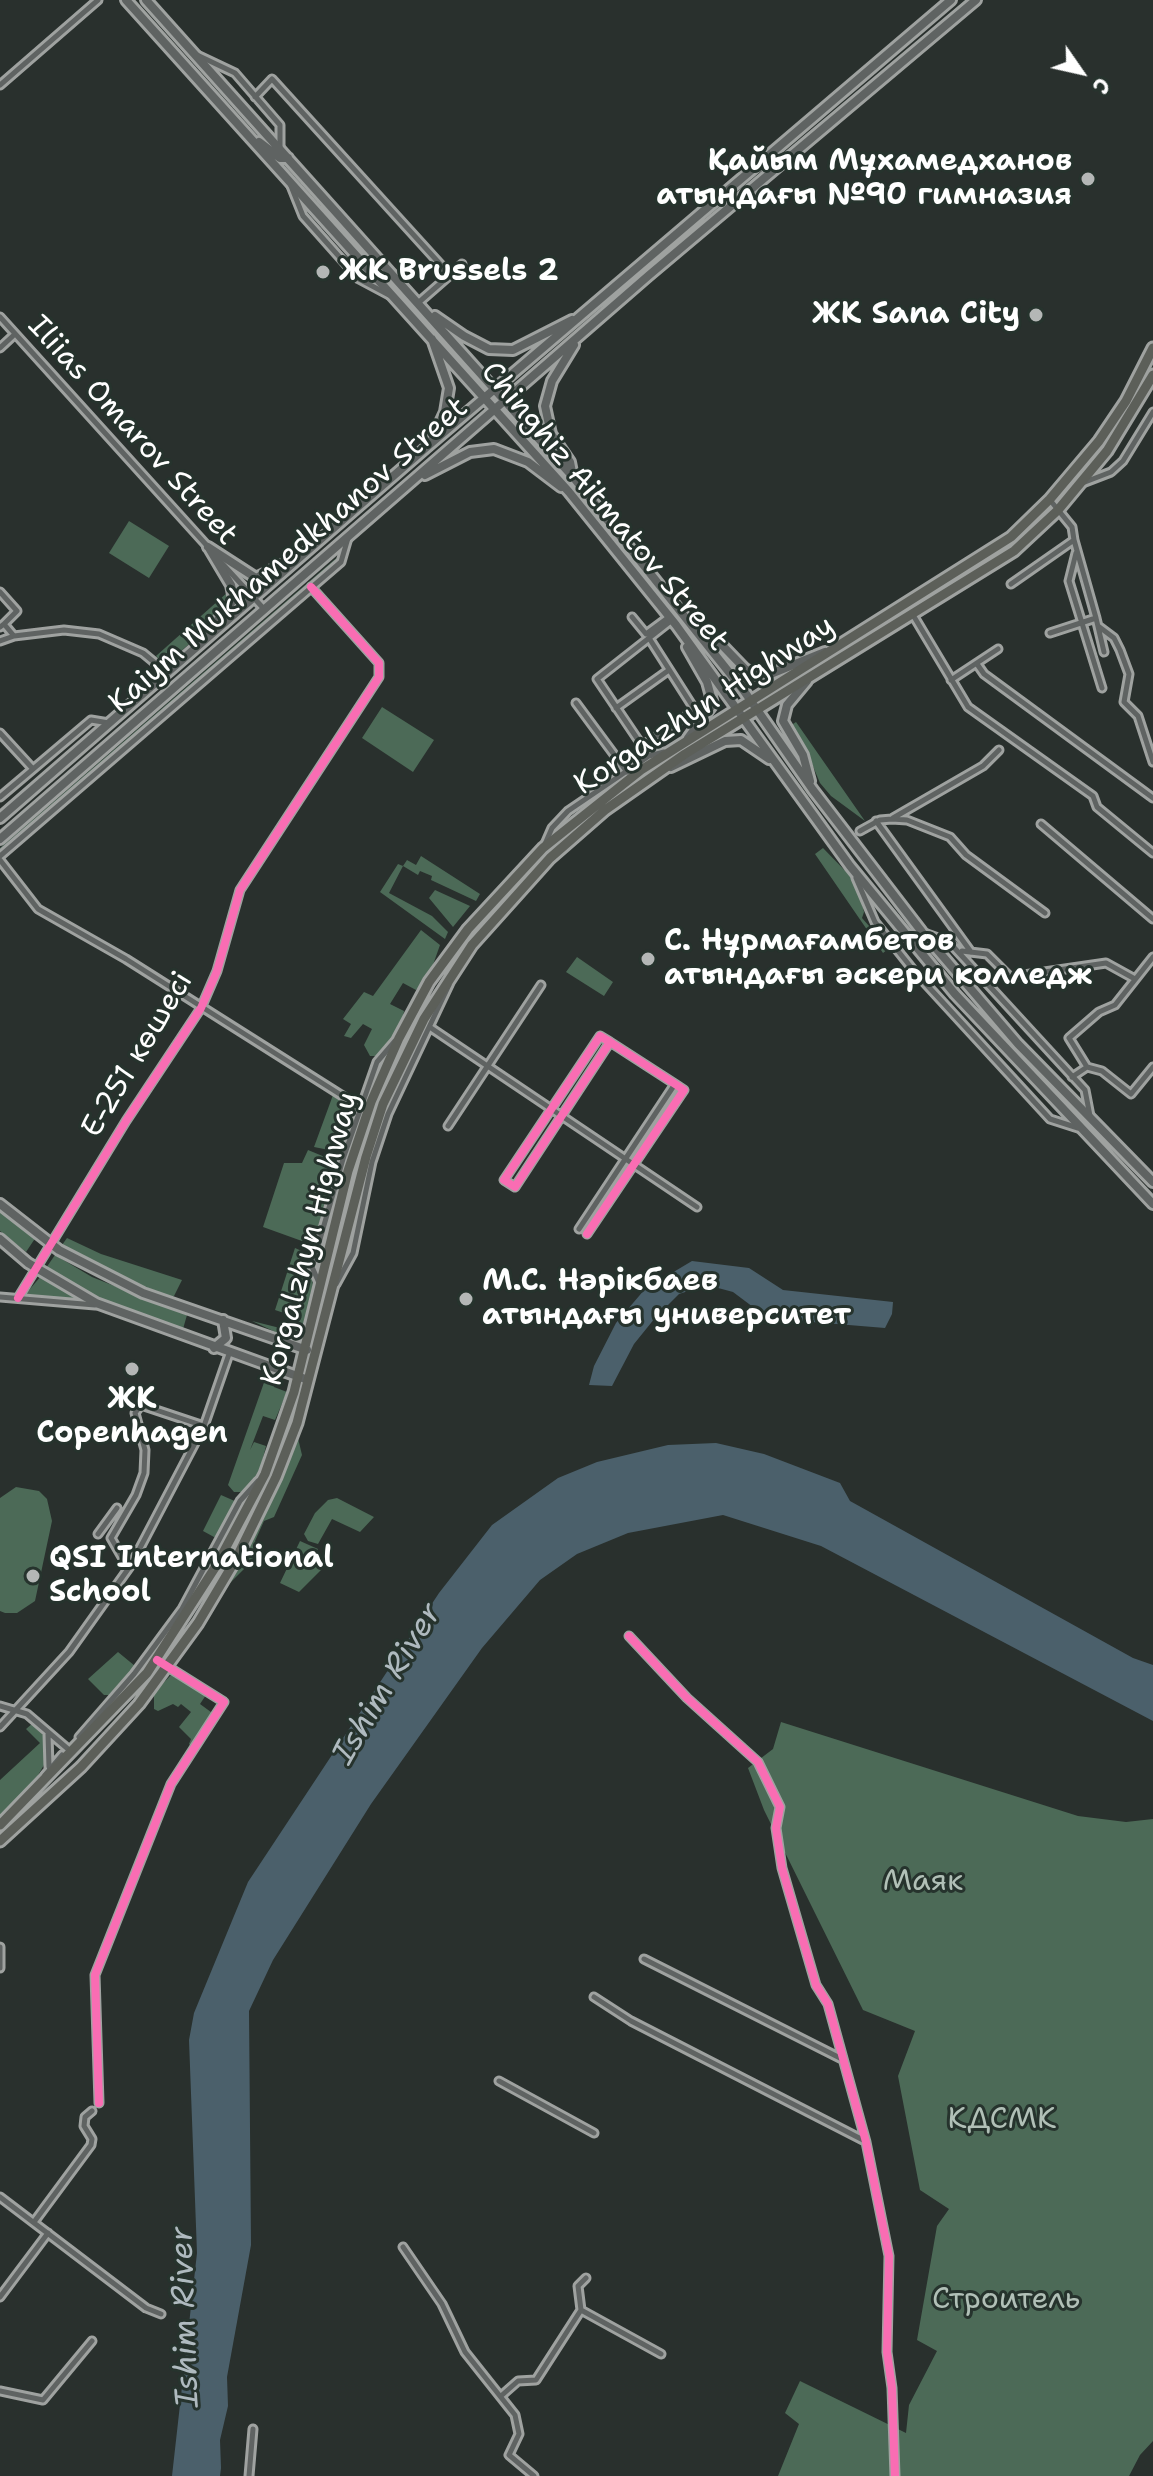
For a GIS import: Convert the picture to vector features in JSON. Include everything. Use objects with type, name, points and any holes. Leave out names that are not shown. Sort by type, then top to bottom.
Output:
[{"type":"main road","name":"Chinghiz Aitmatov Street","points":[[126,0],[569,492],[672,621],[850,866],[955,994],[1153,1204]]},
{"type":"main road","name":"Chinghiz Aitmatov Street","points":[[146,0],[574,478],[754,704],[813,790],[922,932],[1018,1044],[1153,1182]]},
{"type":"main road","name":"Kaiym Mukhamedkhanov Street","points":[[0,818],[429,445],[951,0]]},
{"type":"main road","name":"Kaiym Mukhamedkhanov Street","points":[[0,839],[582,334],[976,0]]},
{"type":"main road","points":[[169,48],[180,38]]},
{"type":"main road","points":[[249,136],[280,158],[288,158]]},
{"type":"main road","points":[[758,165],[767,177]]},
{"type":"main road","points":[[297,190],[308,189],[341,217]]},
{"type":"main road","points":[[429,313],[489,349],[513,350],[577,318]]},
{"type":"main road","points":[[574,478],[570,462],[551,434],[545,406],[552,381],[582,334]]},
{"type":"main road","points":[[429,445],[445,412],[449,388],[432,338]]},
{"type":"main road","name":"Korgalzhyn Highway","points":[[0,1825],[127,1697],[157,1660],[216,1566],[265,1474],[303,1378],[333,1289],[366,1157],[383,1104],[416,1033],[453,971],[484,931],[550,858],[605,810],[833,649],[1011,537],[1050,499],[1108,427],[1153,348]]},
{"type":"main road","name":"Korgalzhyn Highway","points":[[754,704],[807,681],[1014,551],[1058,510],[1107,451],[1153,375]]},
{"type":"main road","points":[[410,483],[470,452],[486,448],[510,452],[569,492]]},
{"type":"main road","points":[[208,547],[256,578],[308,551]]},
{"type":"main road","points":[[200,645],[234,599],[231,585],[208,547]]},
{"type":"main road","points":[[672,621],[707,682],[713,704],[680,747]]},
{"type":"main road","points":[[692,626],[720,643],[745,669],[757,675],[773,673],[833,649]]},
{"type":"main road","points":[[807,681],[787,705],[783,721],[803,755],[813,790]]},
{"type":"main road","name":"Korgalzhyn Highway","points":[[311,1351],[321,1288],[348,1171],[371,1102],[399,1038],[429,982],[461,938],[519,870],[543,847],[641,770],[741,713]]},
{"type":"main road","points":[[660,773],[733,740],[749,744],[763,753],[782,772]]},
{"type":"main road","points":[[0,1204],[51,1245],[143,1293],[311,1351]]},
{"type":"main road","points":[[0,1239],[36,1268],[102,1306],[303,1378]]},
{"type":"main road","points":[[214,1348],[226,1338],[223,1320]]},
{"type":"main road","name":"Korgalzhyn Highway","points":[[0,1841],[81,1767],[167,1667],[210,1605],[257,1518],[297,1423],[303,1378]]},
{"type":"street","points":[[0,85],[98,0]]},
{"type":"street","points":[[193,53],[235,73],[280,125],[280,150]]},
{"type":"street","points":[[255,97],[272,79],[450,275]]},
{"type":"street","points":[[289,182],[303,216],[359,279],[393,297]]},
{"type":"street","points":[[418,303],[462,264]]},
{"type":"street","name":"Iliias Omarov Street","points":[[0,317],[264,609]]},
{"type":"street","points":[[0,348],[15,334]]},
{"type":"street","points":[[1080,483],[1111,472],[1123,461],[1153,412]]},
{"type":"street","points":[[1050,499],[1072,527],[1076,553],[1104,652]]},
{"type":"street","points":[[348,537],[341,562],[0,858],[38,909],[126,959],[360,1107]]},
{"type":"street","points":[[1011,584],[1074,540]]},
{"type":"street","points":[[1076,553],[1069,581],[1102,688]]},
{"type":"street","name":"Е-251 көшесі","points":[[18,1298],[126,1121],[201,1008],[217,971],[240,890],[379,677],[381,669],[311,587]]},
{"type":"street","points":[[0,592],[17,611],[2,625],[14,636]]},
{"type":"street","points":[[913,615],[968,707],[1093,796],[1097,807],[1153,853]]},
{"type":"street","points":[[632,617],[646,634],[672,621]]},
{"type":"street","points":[[1050,633],[1096,618]]},
{"type":"street","points":[[649,756],[597,679],[672,621]]},
{"type":"street","points":[[1098,626],[1114,638],[1120,650],[1129,674],[1124,702],[1138,716],[1153,762]]},
{"type":"street","points":[[0,641],[14,636],[64,630],[99,634],[143,653],[167,673]]},
{"type":"street","points":[[642,746],[695,710],[649,638]]},
{"type":"street","points":[[951,680],[998,649]]},
{"type":"street","points":[[977,664],[984,674],[1153,798]]},
{"type":"street","points":[[616,708],[669,670]]},
{"type":"street","points":[[576,703],[627,772]]},
{"type":"street","points":[[0,797],[91,720],[110,723]]},
{"type":"street","points":[[0,733],[33,769]]},
{"type":"street","points":[[543,847],[552,828],[568,811],[649,756],[680,747]]},
{"type":"street","points":[[892,819],[983,766],[999,750]]},
{"type":"street","points":[[860,831],[876,821],[907,820],[956,841],[966,855],[1045,913]]},
{"type":"street","points":[[876,821],[971,952]]},
{"type":"street","points":[[1041,824],[1153,919]]},
{"type":"street","points":[[850,866],[875,922],[914,971],[1050,1119],[1080,1128]]},
{"type":"street","points":[[922,932],[949,942],[1085,1090],[1090,1117]]},
{"type":"street","points":[[962,951],[987,954],[1010,977],[1106,963],[1135,979]]},
{"type":"street","points":[[1153,957],[1115,1005],[1099,1012],[1069,1038],[1087,1067],[1102,1071],[1127,1094],[1133,1093],[1153,1067]]},
{"type":"street","points":[[333,1289],[353,1253],[372,1162],[388,1114],[431,1028],[453,971]]},
{"type":"street","points":[[448,1126],[541,985]]},
{"type":"street","points":[[431,1028],[697,1207]]},
{"type":"street","points":[[587,1234],[684,1090],[675,1084],[610,1042],[600,1036],[504,1180],[515,1187],[610,1042]]},
{"type":"street","points":[[321,1288],[312,1267],[360,1107],[377,1062],[399,1038]]},
{"type":"street","points":[[1072,1077],[1087,1067]]},
{"type":"street","points":[[579,1229],[675,1084]]},
{"type":"street","points":[[0,1297],[102,1306]]},
{"type":"street","points":[[0,1727],[69,1652],[131,1565],[204,1426],[229,1354]]},
{"type":"street","points":[[122,1557],[111,1538],[136,1495],[144,1473],[145,1450],[135,1413],[141,1405],[204,1426]]},
{"type":"street","points":[[35,1792],[49,1767],[134,1674],[182,1609],[240,1501],[265,1474]]},
{"type":"street","points":[[98,1534],[117,1508]]},
{"type":"street","points":[[629,1636],[687,1698],[740,1742],[758,1762],[780,1807],[776,1828],[782,1868],[816,1985],[828,2004],[866,2142],[889,2256],[887,2352],[892,2388],[895,2476]]},
{"type":"street","points":[[99,2103],[95,1975],[171,1784],[224,1702],[157,1660]]},
{"type":"street","points":[[0,1706],[18,1710],[34,1719],[68,1749]]},
{"type":"street","points":[[48,1733],[49,1767]]},
{"type":"street","points":[[0,1947],[0,1968]]},
{"type":"street","points":[[644,1959],[841,2058]]},
{"type":"street","points":[[594,1997],[631,2021],[866,2142]]},
{"type":"street","points":[[499,2081],[594,2133]]},
{"type":"street","points":[[34,2222],[91,2145],[84,2126],[85,2117],[92,2111]]},
{"type":"street","points":[[0,2197],[146,2308],[161,2314]]},
{"type":"street","points":[[0,2297],[48,2233]]},
{"type":"street","points":[[403,2247],[442,2304],[465,2352],[515,2415],[519,2434],[509,2455],[534,2476]]},
{"type":"street","points":[[501,2396],[518,2381],[536,2380],[581,2310],[578,2286],[586,2278]]},
{"type":"street","points":[[581,2310],[661,2354]]},
{"type":"street","points":[[0,2391],[43,2400],[92,2341]]},
{"type":"street","points":[[249,2476],[253,2429]]},
{"type":"green space","points":[[129,521],[169,546],[149,578],[109,553]]},
{"type":"green space","points":[[341,554],[340,558],[0,852],[0,848]]},
{"type":"green space","points":[[228,592],[228,604],[200,635],[168,662],[162,662],[156,656]]},
{"type":"green space","points":[[382,707],[434,740],[413,772],[362,738]]},
{"type":"green space","points":[[796,722],[865,821],[831,796],[820,783],[804,745],[790,726]]},
{"type":"green space","points":[[823,848],[857,883],[864,912],[862,918],[884,943],[892,946],[883,953],[815,854]]},
{"type":"green space","points":[[421,856],[480,894],[476,901],[431,880],[432,876],[420,871],[418,875],[403,866],[407,860],[416,865]]},
{"type":"green space","points":[[398,864],[403,866],[389,893],[432,916],[448,932],[445,939],[380,892]]},
{"type":"green space","points":[[435,890],[470,906],[453,927],[429,898]]},
{"type":"green space","points":[[421,930],[440,945],[428,979],[416,990],[403,983],[390,1004],[404,1011],[401,1027],[376,1056],[370,1056],[364,1045],[372,1029],[363,1024],[351,1038],[344,1036],[351,1024],[343,1019],[364,992],[373,996]]},
{"type":"green space","points":[[577,957],[613,982],[604,996],[566,972]]},
{"type":"green space","points":[[333,1095],[352,1107],[354,1113],[339,1152],[314,1147]]},
{"type":"green space","points":[[308,1150],[337,1162],[313,1245],[263,1227],[284,1163],[302,1163]]},
{"type":"green space","points":[[0,1208],[36,1237],[26,1252],[0,1231]]},
{"type":"green space","points":[[67,1238],[101,1254],[182,1280],[174,1296],[169,1297],[101,1268],[62,1245]]},
{"type":"green space","points":[[295,1248],[313,1256],[310,1269],[315,1295],[306,1334],[291,1329],[288,1338],[252,1321],[288,1330],[293,1316],[275,1310]]},
{"type":"green space","points":[[55,1255],[92,1277],[187,1315],[183,1329],[149,1320],[96,1297],[46,1268]]},
{"type":"green space","points":[[41,1276],[85,1301],[24,1296]]},
{"type":"green space","points":[[267,1374],[276,1380],[274,1387],[287,1392],[275,1420],[263,1416],[250,1450],[254,1442],[266,1446],[258,1478],[243,1492],[234,1492],[228,1485]]},
{"type":"green space","points":[[297,1434],[302,1455],[274,1517],[264,1521],[255,1541],[259,1546],[250,1563],[225,1588],[274,1492]]},
{"type":"green space","points":[[16,1487],[39,1491],[47,1499],[52,1521],[35,1601],[17,1613],[5,1613],[0,1611],[0,1498]]},
{"type":"green space","points":[[221,1495],[237,1502],[218,1536],[214,1537],[203,1531]]},
{"type":"green space","points":[[337,1498],[374,1517],[360,1532],[332,1519],[318,1544],[308,1541],[304,1534],[315,1513],[328,1500]]},
{"type":"green space","points":[[300,1541],[318,1549],[305,1570],[312,1563],[323,1568],[299,1592],[280,1583]]},
{"type":"green space","points":[[118,1652],[135,1666],[109,1695],[104,1695],[88,1679]]},
{"type":"green space","points":[[171,1675],[206,1695],[200,1704],[215,1715],[193,1748],[189,1744],[191,1739],[179,1727],[191,1712],[181,1704],[158,1711],[154,1709],[154,1693]]},
{"type":"green space","points":[[781,1722],[1078,1816],[1126,1822],[1153,1819],[1153,2441],[1140,2455],[1129,2476],[778,2476],[799,2424],[785,2413],[800,2381],[906,2433],[909,2405],[937,2351],[917,2340],[937,2226],[949,2209],[920,2190],[898,2076],[915,2031],[863,2010],[764,1810],[748,1768],[773,1749]]},
{"type":"green space","points":[[33,1723],[43,1735],[45,1763],[32,1786],[0,1817],[0,1780],[40,1743],[26,1729]]},
{"type":"water","points":[[692,1261],[749,1268],[783,1290],[893,1302],[892,1314],[885,1328],[788,1320],[753,1307],[733,1292],[707,1285],[679,1294],[655,1318],[634,1344],[612,1386],[589,1385],[594,1366],[616,1323],[645,1289]]},
{"type":"water","name":"Ishim River","points":[[716,1443],[764,1454],[840,1483],[850,1501],[1133,1658],[1153,1665],[1153,1721],[821,1546],[723,1515],[628,1533],[577,1554],[540,1580],[482,1648],[371,1804],[273,1960],[249,2011],[251,2245],[227,2377],[228,2406],[220,2440],[220,2476],[172,2476],[197,2253],[189,2040],[194,2013],[248,1882],[439,1593],[492,1525],[558,1478],[597,1462],[668,1445]]},
{"type":"cycle path","points":[[18,1298],[126,1121],[201,1008],[217,971],[240,890],[379,677],[379,663],[311,587]]},
{"type":"cycle path","points":[[587,1234],[684,1090],[675,1084],[610,1042],[600,1036],[504,1180],[515,1187],[610,1042]]},
{"type":"cycle path","points":[[629,1636],[687,1698],[758,1762],[780,1807],[776,1828],[782,1868],[816,1985],[828,2004],[866,2142],[889,2256],[887,2352],[892,2388],[895,2476]]},
{"type":"cycle path","points":[[99,2103],[95,1975],[171,1784],[224,1702],[157,1660]]},
{"type":"place","name":"Қайым Мұхамедханов атындағы №90 гимназия","points":[[1088,179]]},
{"type":"place","name":"ЖК Brussels 2","points":[[323,272]]},
{"type":"place","name":"ЖК Sana City","points":[[1036,315]]},
{"type":"place","name":"С. Нұрмағамбетов атындағы әскери колледж","points":[[648,959]]},
{"type":"place","name":"М.С. Нәрікбаев атындағы университет","points":[[466,1299]]},
{"type":"place","name":"ЖК Copenhagen","points":[[132,1369]]},
{"type":"place","name":"QSI International School","points":[[33,1576]]},
{"type":"park label","name":"Маяк","points":[[923,1882]]},
{"type":"park label","name":"КДСМК","points":[[1002,2120]]},
{"type":"park label","name":"Строитель","points":[[1006,2300]]}]
